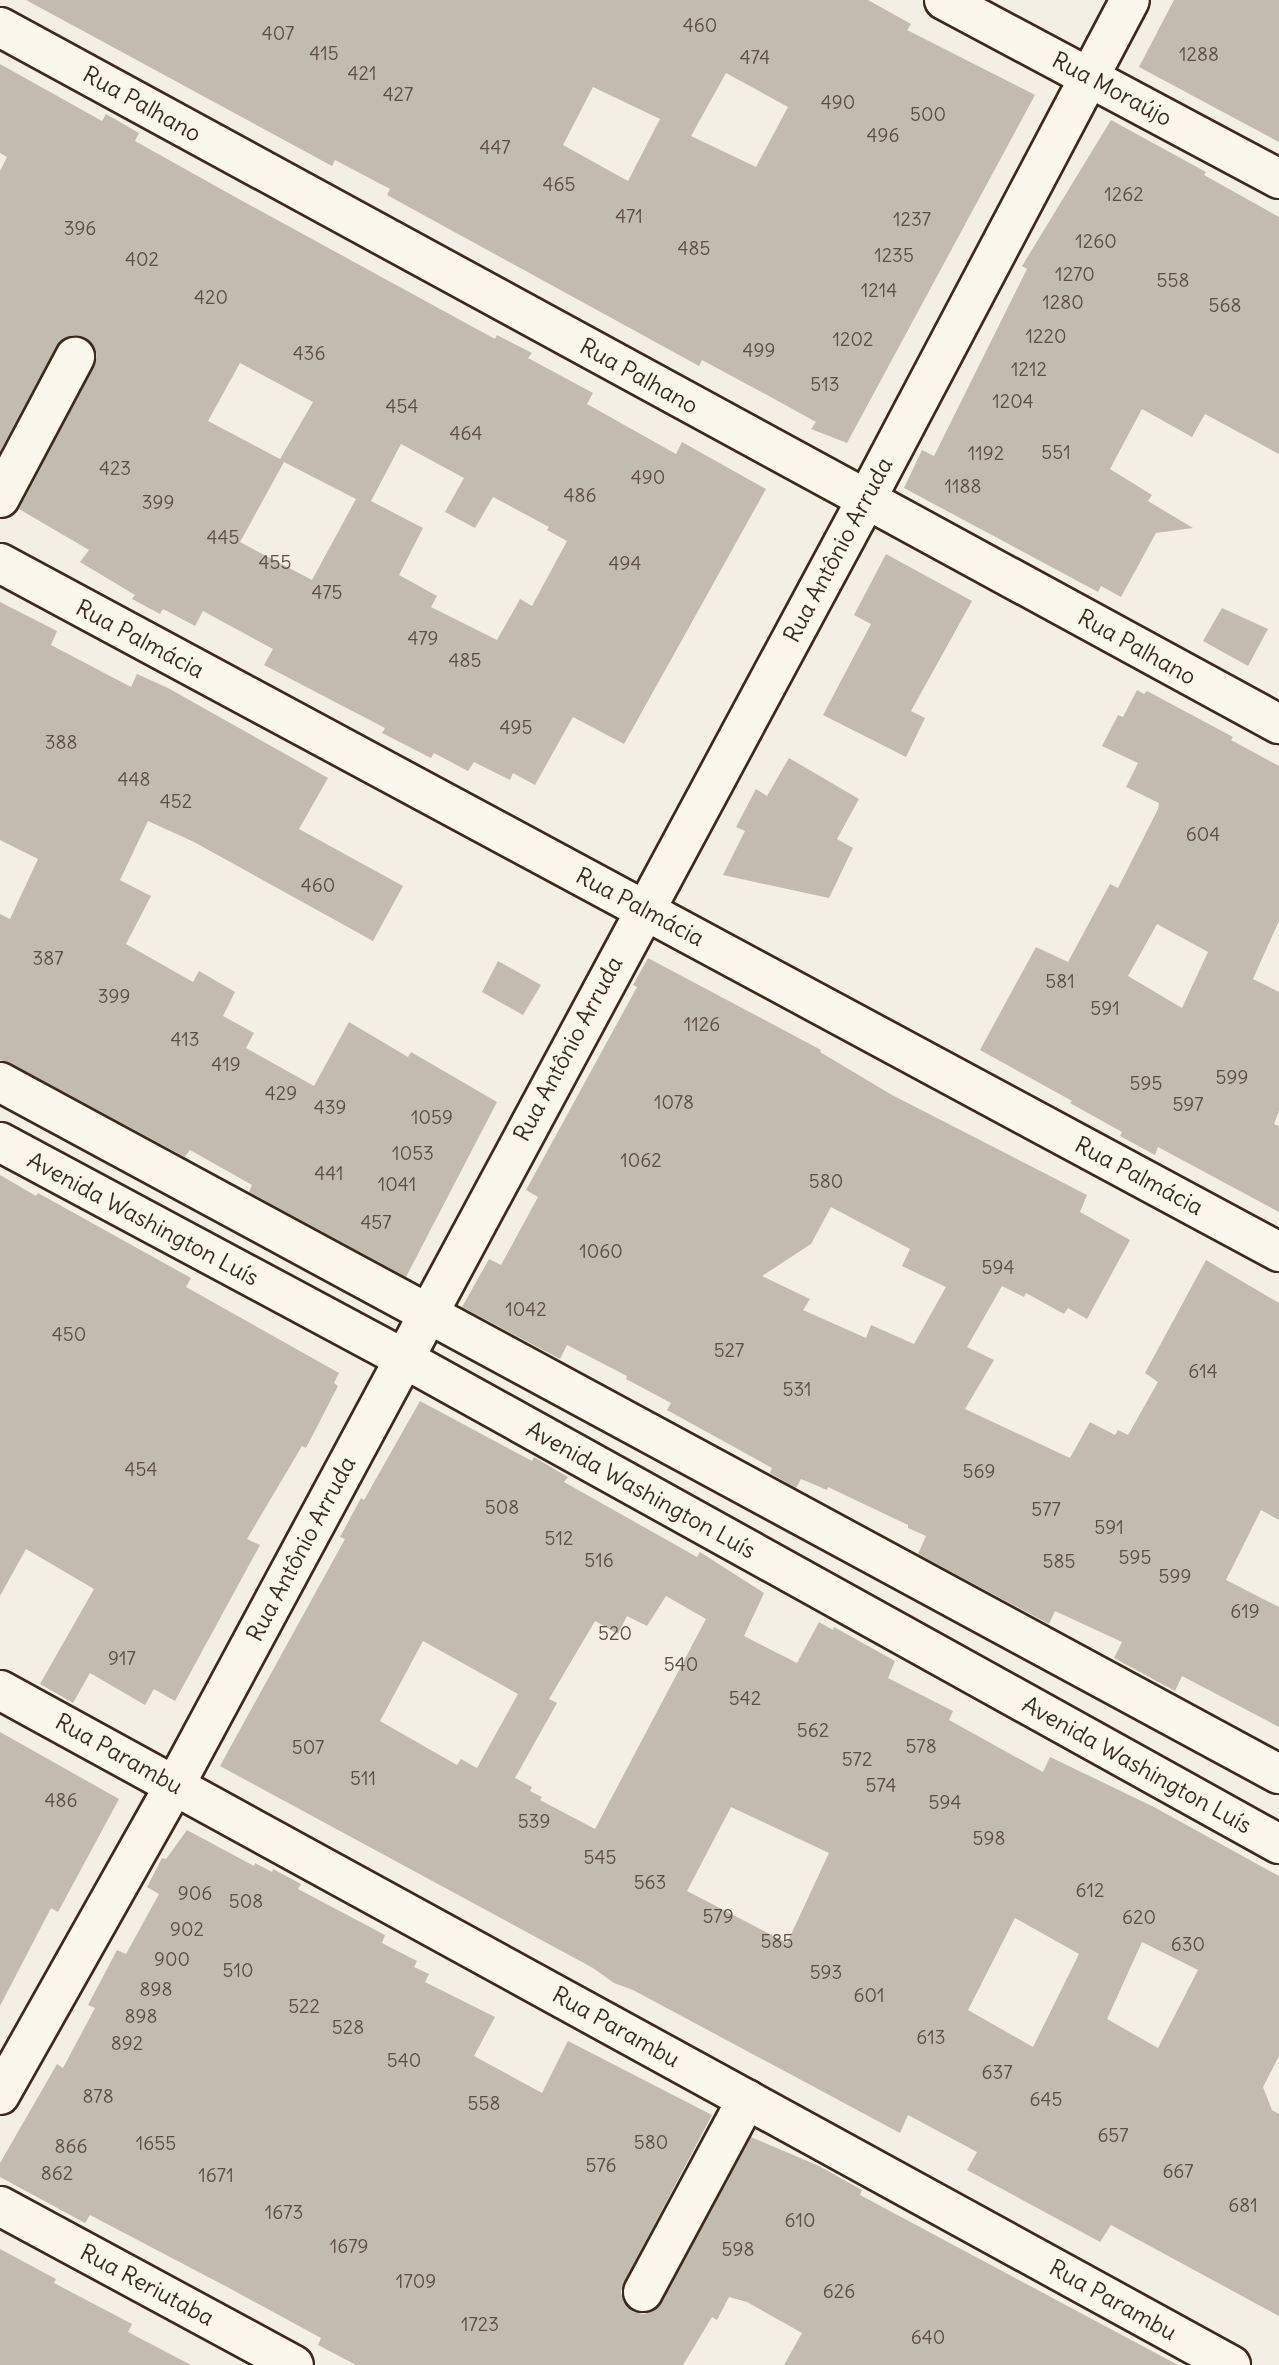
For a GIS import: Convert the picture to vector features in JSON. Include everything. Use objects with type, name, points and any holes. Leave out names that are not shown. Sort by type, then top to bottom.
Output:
[{"type":"street","name":"Rua Moraújo","points":[[944,0],[1279,179]]},
{"type":"street","name":"Rua Antônio Arruda","points":[[0,2095],[175,1785],[643,909],[866,500],[1130,0]]},
{"type":"street","name":"Rua Palhano","points":[[0,27],[1279,724]]},
{"type":"street","points":[[0,498],[75,357]]},
{"type":"street","name":"Rua Palmácia","points":[[0,564],[1279,1252]]},
{"type":"street","points":[[0,1082],[1279,1773]]},
{"type":"street","name":"Avenida Washington Luís","points":[[0,1142],[403,1358],[1279,1844]]},
{"type":"street","points":[[908,1639],[934,1586]]},
{"type":"street","name":"Rua Parambu","points":[[0,1690],[1231,2365]]},
{"type":"street","points":[[643,2292],[747,2099]]},
{"type":"street","name":"Rua Reriutaba","points":[[0,2206],[294,2365]]},
{"type":"building","points":[[26,0],[868,0],[911,24],[907,30],[1035,95],[847,443],[811,429],[816,422],[702,360],[699,366],[387,195],[390,189],[335,160],[332,166]],"holes":[[[726,73],[788,107],[756,167],[691,136]],[[593,87],[660,119],[628,181],[563,145]]]},
{"type":"building","points":[[1174,0],[1279,0],[1279,142],[1139,67]]},
{"type":"building","points":[[0,64],[102,121],[106,114],[139,133],[135,141],[495,339],[497,335],[532,353],[528,358],[593,393],[587,404],[676,454],[682,442],[766,489],[624,744],[573,717],[535,785],[513,773],[510,780],[474,762],[468,771],[434,753],[431,758],[382,733],[385,728],[264,665],[273,649],[203,611],[195,626],[163,609],[160,614],[132,599],[135,595],[80,562],[89,550],[19,509],[94,367],[97,356],[93,345],[85,337],[74,335],[63,339],[56,347],[0,451],[0,171],[7,157],[0,153]],"holes":[[[240,363],[313,402],[280,459],[208,421]],[[401,444],[464,478],[445,512],[475,528],[493,497],[549,527],[547,530],[567,541],[532,606],[520,599],[497,640],[431,607],[437,596],[399,575],[423,528],[371,501]],[[284,462],[356,499],[312,580],[240,542]]]},
{"type":"building","points":[[1111,120],[1206,172],[1204,175],[1279,217],[1279,454],[1205,414],[1192,437],[1142,409],[1110,469],[1152,495],[1148,501],[1193,528],[1156,533],[1121,597],[1101,586],[1098,592],[904,488],[922,450],[934,456],[1027,269],[1022,266]]},
{"type":"building","points":[[886,554],[972,601],[911,711],[925,718],[906,757],[823,715],[871,624],[854,615]]},
{"type":"building","points":[[0,602],[57,631],[51,645],[131,687],[137,674],[168,688],[328,778],[299,829],[403,886],[373,941],[194,842],[148,821],[120,880],[151,896],[126,944],[193,982],[199,971],[235,992],[223,1016],[254,1033],[246,1048],[314,1086],[349,1022],[408,1057],[411,1052],[497,1102],[406,1277],[249,1192],[252,1185],[190,1150],[185,1157],[0,1060],[0,914],[10,919],[38,859],[0,840]]},
{"type":"building","points":[[1222,608],[1268,629],[1248,666],[1203,641]]},
{"type":"building","points":[[1137,690],[1144,694],[1147,691],[1233,737],[1231,740],[1279,766],[1279,921],[1253,979],[1279,992],[1279,1111],[1274,1124],[1279,1126],[1279,1212],[1158,1147],[1155,1155],[1120,1136],[1122,1132],[1070,1103],[1072,1101],[980,1050],[1036,947],[1068,962],[1110,884],[1118,888],[1158,809],[1159,803],[1126,787],[1138,763],[1102,746],[1118,715],[1123,717]],"holes":[[[1157,924],[1208,952],[1182,1008],[1128,976]]]},
{"type":"building","points":[[789,758],[859,799],[837,839],[853,848],[829,898],[723,875],[745,831],[736,827],[756,789],[767,796]]},
{"type":"building","points":[[648,958],[821,1050],[820,1052],[892,1095],[1087,1195],[1080,1212],[1130,1240],[1087,1319],[1068,1308],[1064,1314],[1026,1293],[1024,1297],[1002,1286],[967,1347],[994,1360],[965,1409],[1070,1458],[1090,1422],[1115,1435],[1118,1430],[1128,1435],[1158,1382],[1145,1373],[1206,1260],[1279,1303],[1279,1520],[1261,1510],[1226,1580],[1279,1607],[1279,1727],[1182,1676],[1175,1691],[1114,1658],[1122,1642],[1055,1611],[1049,1624],[918,1554],[926,1536],[908,1528],[908,1525],[828,1487],[827,1490],[801,1479],[796,1488],[770,1473],[772,1468],[667,1410],[671,1403],[626,1379],[627,1376],[567,1345],[560,1359],[462,1307],[489,1259],[501,1265],[538,1197],[526,1190],[637,987],[633,985]],"holes":[[[831,1207],[910,1249],[902,1266],[946,1287],[914,1344],[871,1325],[866,1338],[803,1310],[810,1299],[762,1276],[811,1244]]]},
{"type":"building","points":[[498,961],[541,985],[523,1015],[482,992]]},
{"type":"building","points":[[0,1175],[36,1196],[38,1193],[191,1278],[186,1287],[339,1373],[334,1383],[338,1386],[306,1448],[302,1446],[247,1539],[260,1545],[175,1701],[154,1689],[145,1705],[90,1673],[73,1703],[40,1684],[94,1589],[26,1549],[0,1596]]},
{"type":"building","points":[[420,1401],[532,1461],[534,1457],[568,1477],[564,1482],[697,1557],[700,1552],[764,1593],[744,1636],[797,1663],[819,1622],[833,1630],[834,1627],[895,1661],[888,1678],[953,1711],[949,1720],[1043,1772],[1050,1757],[1152,1806],[1279,1876],[1279,2056],[1263,2087],[1272,2110],[1279,2114],[1279,2316],[1111,2225],[1100,2242],[967,2170],[977,2152],[908,2115],[900,2133],[633,1990],[614,1983],[593,1968],[220,1766],[345,1539],[340,1537],[361,1498],[364,1500]],"holes":[[[666,1596],[706,1619],[595,1829],[540,1800],[542,1797],[530,1791],[532,1787],[515,1778],[557,1703],[549,1699],[595,1621],[618,1634],[627,1616],[647,1626]],[[423,1641],[518,1694],[477,1768],[461,1759],[457,1765],[380,1721]],[[731,1807],[829,1853],[787,1943],[687,1891]],[[1015,1918],[1079,1954],[1033,2047],[968,2010]],[[1142,1942],[1198,1970],[1158,2048],[1107,2019]]]},
{"type":"building","points":[[0,1732],[119,1799],[58,1912],[51,1908],[0,2006]]},
{"type":"building","points":[[187,1830],[254,1866],[255,1863],[272,1872],[273,1869],[301,1884],[298,1889],[385,1935],[382,1943],[417,1961],[414,1967],[429,1974],[425,1982],[495,2017],[474,2056],[542,2093],[568,2041],[712,2115],[624,2282],[621,2292],[624,2303],[633,2312],[644,2314],[654,2311],[662,2302],[751,2137],[819,2166],[862,2190],[860,2195],[1178,2365],[784,2365],[802,2333],[747,2302],[729,2297],[717,2320],[712,2317],[683,2365],[356,2365],[318,2345],[321,2338],[90,2215],[85,2223],[0,2177],[0,2163],[57,2064],[63,2068],[95,2008],[88,2005],[117,1950],[126,1954],[159,1894],[147,1887],[162,1858],[166,1859]]},
{"type":"building","points":[[0,2249],[56,2279],[54,2283],[132,2324],[128,2332],[191,2365],[0,2365]]}]
